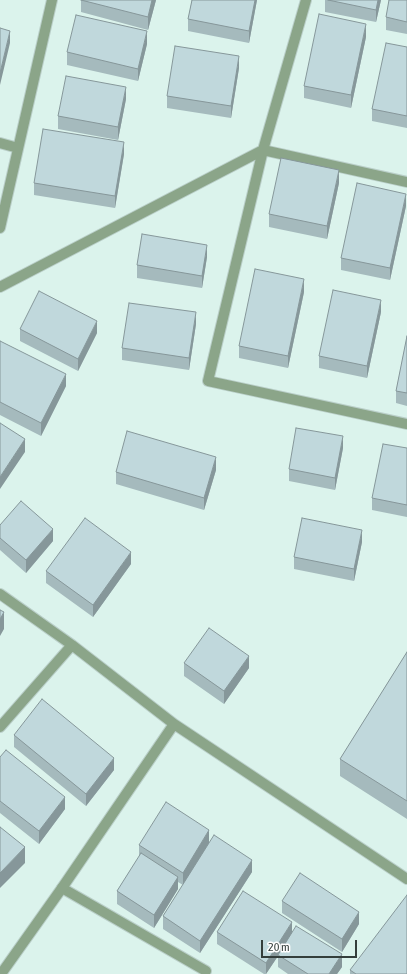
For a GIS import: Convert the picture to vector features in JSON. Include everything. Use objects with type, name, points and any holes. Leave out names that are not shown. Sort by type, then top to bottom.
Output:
[{"type":"street","points":[[0,228],[52,0]]},
{"type":"street","points":[[306,0],[263,150],[208,381],[407,424]]},
{"type":"street","points":[[0,143],[18,148]]},
{"type":"street","points":[[0,287],[263,150],[407,182]]},
{"type":"street","points":[[0,594],[72,645],[174,724],[407,879]]},
{"type":"street","points":[[0,727],[72,645]]},
{"type":"street","points":[[1,974],[62,888],[174,724]]},
{"type":"street","points":[[62,888],[206,971]]},
{"type":"building","points":[[81,0],[152,0],[148,17]]},
{"type":"building","points":[[192,0],[255,0],[249,31],[188,19]]},
{"type":"building","points":[[328,0],[378,0],[376,10]]},
{"type":"building","points":[[389,0],[407,0],[407,22],[386,17]]},
{"type":"building","points":[[319,14],[366,24],[351,95],[304,86]]},
{"type":"building","points":[[76,15],[147,31],[138,69],[67,52]]},
{"type":"building","points":[[0,28],[10,31],[0,73]]},
{"type":"building","points":[[386,43],[407,47],[407,116],[372,109]]},
{"type":"building","points":[[175,46],[239,56],[231,106],[167,96]]},
{"type":"building","points":[[66,76],[126,87],[118,127],[58,116]]},
{"type":"building","points":[[43,129],[124,142],[115,196],[34,183]]},
{"type":"building","points":[[281,158],[339,170],[327,226],[269,214]]},
{"type":"building","points":[[357,183],[406,194],[390,268],[341,258]]},
{"type":"building","points":[[142,234],[207,245],[202,276],[137,265]]},
{"type":"building","points":[[255,269],[304,279],[288,356],[239,346]]},
{"type":"building","points":[[333,290],[381,300],[367,366],[319,356]]},
{"type":"building","points":[[39,291],[97,321],[78,359],[20,329]]},
{"type":"building","points":[[129,303],[196,312],[189,358],[122,348]]},
{"type":"building","points":[[407,336],[407,393],[396,391]]},
{"type":"building","points":[[0,341],[66,374],[41,423],[0,402]]},
{"type":"building","points":[[0,423],[25,439],[0,477]]},
{"type":"building","points":[[296,428],[343,436],[335,478],[289,469]]},
{"type":"building","points":[[127,431],[216,457],[204,498],[116,472]]},
{"type":"building","points":[[383,444],[407,448],[407,505],[372,498]]},
{"type":"building","points":[[21,501],[53,529],[26,560],[0,538],[0,525]]},
{"type":"building","points":[[85,518],[131,552],[93,605],[46,571]]},
{"type":"building","points":[[302,518],[362,530],[354,569],[294,557]]},
{"type":"building","points":[[0,610],[4,612],[0,619]]},
{"type":"building","points":[[209,628],[249,656],[224,691],[184,663]]},
{"type":"building","points":[[407,652],[407,801],[340,759]]},
{"type":"building","points":[[42,699],[114,758],[86,794],[14,735]]},
{"type":"building","points":[[6,750],[65,797],[39,831],[0,801],[0,757]]},
{"type":"building","points":[[166,802],[209,830],[183,873],[139,845]]},
{"type":"building","points":[[0,827],[25,847],[0,873]]},
{"type":"building","points":[[214,835],[252,860],[200,941],[163,916]]},
{"type":"building","points":[[141,853],[178,877],[154,915],[117,891]]},
{"type":"building","points":[[300,873],[359,912],[342,939],[282,901]]},
{"type":"building","points":[[243,891],[292,922],[266,963],[217,932]]},
{"type":"building","points":[[407,895],[407,974],[356,974],[350,970]]},
{"type":"building","points":[[296,926],[342,954],[329,974],[308,974],[278,955]]}]
